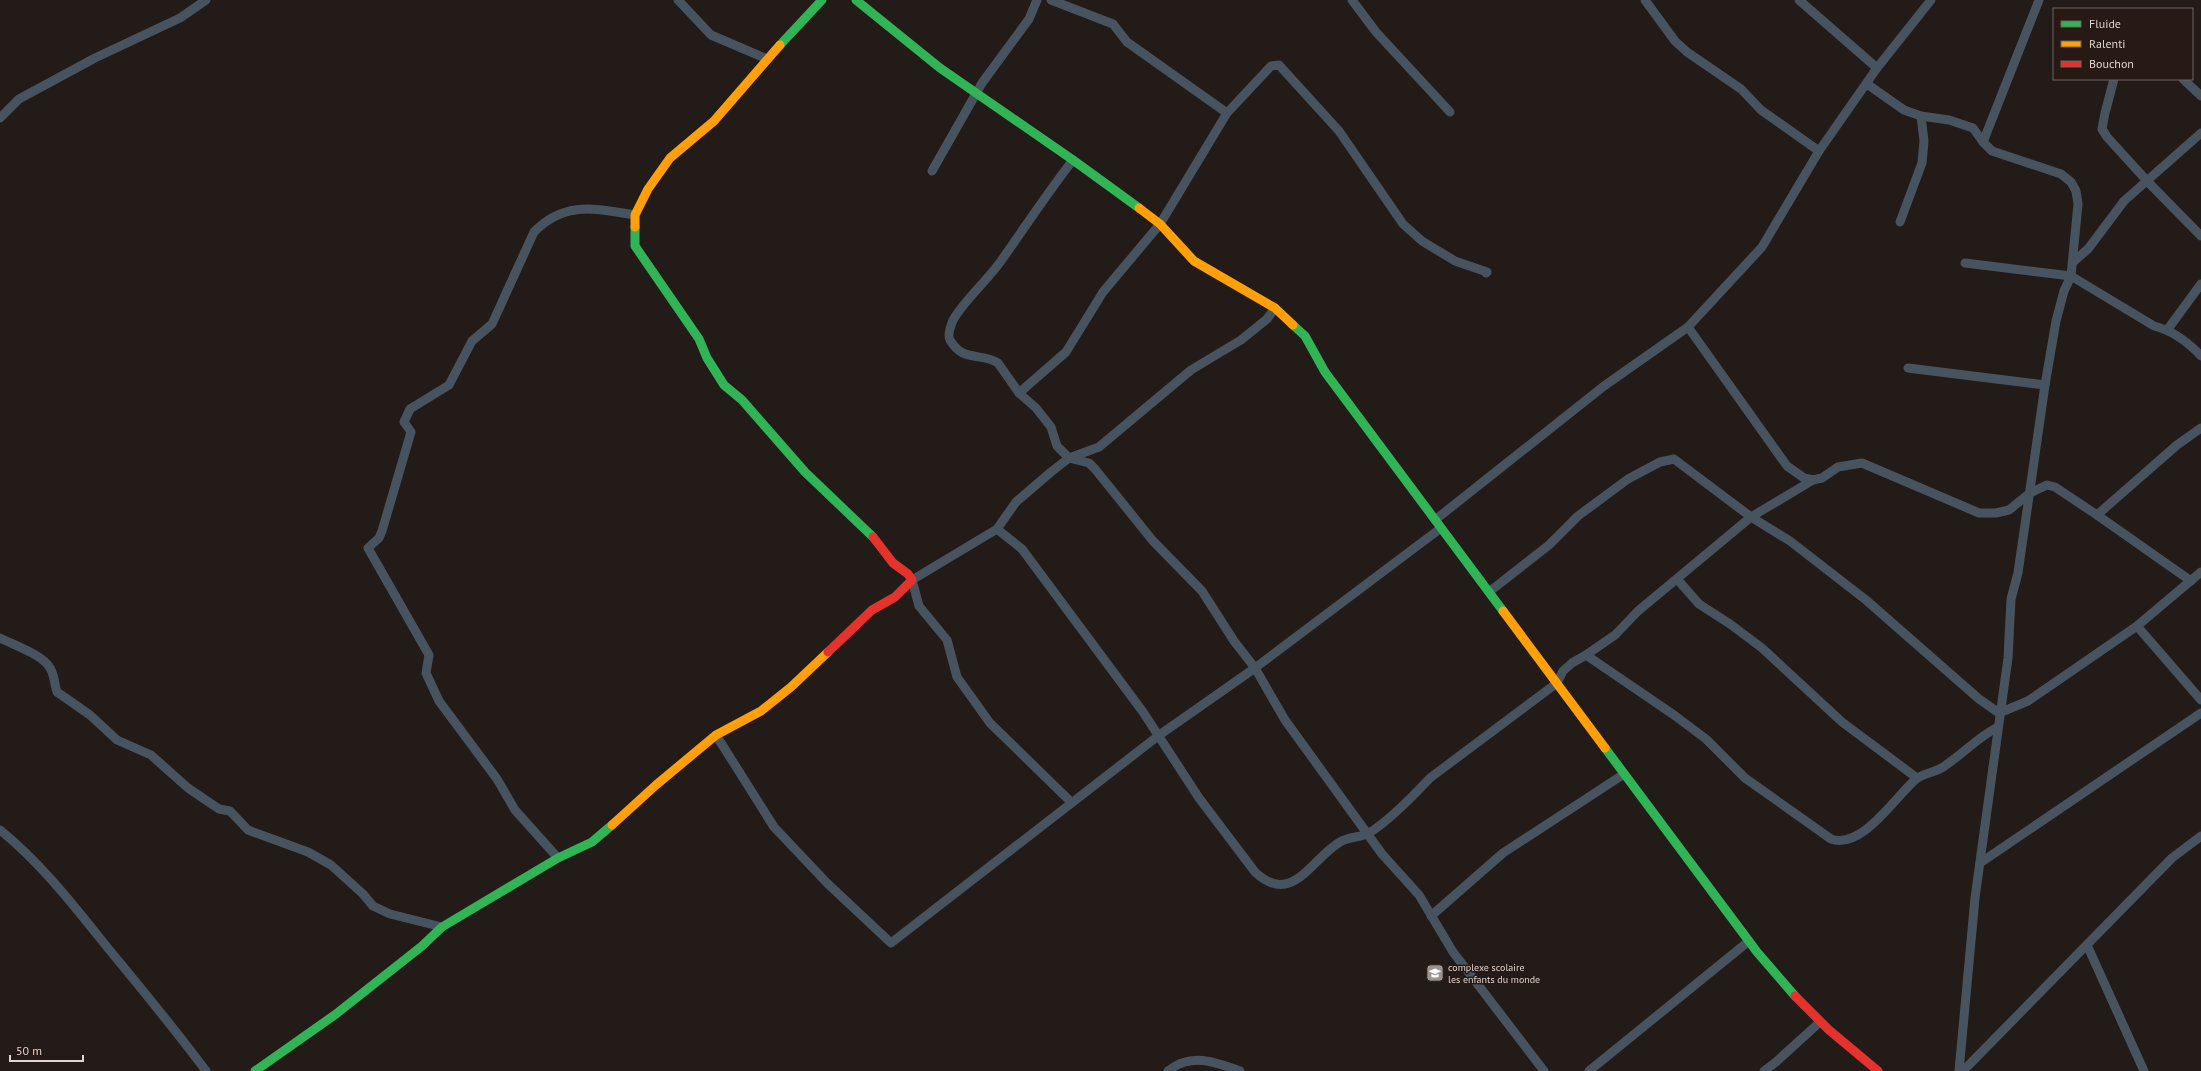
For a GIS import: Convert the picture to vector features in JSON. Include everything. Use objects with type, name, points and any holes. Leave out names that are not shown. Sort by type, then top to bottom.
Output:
[{"type":"street","points":[[0,118],[19,100],[95,58],[180,18],[206,0]]},
{"type":"street","points":[[678,0],[711,35],[767,59]]},
{"type":"street","points":[[822,0],[767,59],[714,121],[670,158],[648,189],[635,215],[635,246],[700,339],[707,358],[724,385],[742,400],[805,472],[870,534],[893,563],[908,574],[912,580],[919,606],[947,640],[957,678],[990,723],[1070,802]]},
{"type":"street","points":[[856,0],[940,68],[978,92],[1160,224],[1194,260],[1275,308],[1305,336],[1325,372],[1624,774],[1784,986],[1820,1022],[1878,1071]]},
{"type":"street","points":[[932,171],[982,83],[1029,20],[1036,0]]},
{"type":"street","points":[[1051,0],[1113,24],[1127,42],[1227,113]]},
{"type":"street","points":[[1352,0],[1376,32],[1450,112]]},
{"type":"street","points":[[1645,0],[1675,41],[1687,52],[1741,89],[1761,110],[1819,151]]},
{"type":"street","points":[[1799,0],[1877,68]]},
{"type":"street","points":[[1435,520],[1604,386],[1688,326],[1762,248],[1819,151],[1877,68],[1931,0]]},
{"type":"street","points":[[1983,142],[2039,0]]},
{"type":"street","points":[[1019,393],[1066,352],[1103,292],[1160,224],[1227,113],[1271,66],[1279,65],[1339,130],[1403,224],[1436,250],[1455,261],[1487,272],[1486,273]]},
{"type":"street","points":[[2114,80],[2104,112],[2102,128],[2107,137],[2148,182],[2201,236]]},
{"type":"street","points":[[2184,80],[2201,96]]},
{"type":"street","points":[[1866,84],[1904,110],[1921,116],[1949,120],[1974,128],[1983,142],[1992,151],[2061,174],[2072,182],[2076,191],[2078,204],[2071,276],[2064,291],[2056,321],[2030,493],[2012,599],[2008,658],[1999,713],[1980,863],[1959,1071]]},
{"type":"street","points":[[1900,222],[1922,163],[1924,141],[1921,116]]},
{"type":"street","points":[[2073,262],[2088,249],[2124,201],[2148,182],[2201,133]]},
{"type":"street","points":[[1073,160],[1000,262],[963,305],[950,329],[950,340],[967,356],[993,360],[998,363],[1019,393],[1036,408],[1051,427],[1057,446],[1069,458],[1089,463],[1153,541],[1202,591],[1234,641],[1255,668],[1285,720],[1368,834],[1419,895],[1431,916],[1477,984],[1544,1071]]},
{"type":"street","points":[[558,858],[514,810],[497,779],[438,701],[426,673],[429,655],[368,548],[379,538],[382,531],[409,444],[411,432],[404,422],[410,409],[449,385],[472,341],[492,324],[534,232],[543,223],[561,212],[586,208],[635,215]]},
{"type":"street","points":[[1965,263],[2071,276],[2154,326],[2168,329],[2190,344],[2201,356]]},
{"type":"street","points":[[2168,329],[2201,284]]},
{"type":"street","points":[[255,1071],[336,1014],[422,946],[442,927],[558,858],[592,842],[633,808],[656,785],[716,735],[761,711],[791,687],[872,610],[895,596],[912,580],[997,529],[1016,502],[1069,458],[1099,447],[1191,370],[1241,340],[1267,319],[1275,308]]},
{"type":"street","points":[[1688,326],[1787,466],[1804,478],[1813,480]]},
{"type":"street","points":[[1908,368],[2045,386]]},
{"type":"street","points":[[2097,515],[2177,445],[2201,428]]},
{"type":"street","points":[[1489,592],[1549,545],[1578,516],[1628,479],[1668,459],[1678,461],[1751,517],[1790,541],[1866,600],[1979,699],[1999,713]]},
{"type":"street","points":[[997,529],[1022,550],[1112,669],[1199,798],[1255,872],[1272,884],[1279,886],[1295,880],[1339,842],[1368,834],[1415,794],[1430,778],[1557,683],[1564,671],[1572,663],[1615,635],[1638,611],[1751,517],[1813,480],[1822,478],[1838,467],[1862,463],[1979,513],[1996,513],[2008,510],[2030,493],[2047,485],[2055,487],[2191,581]]},
{"type":"street","points":[[716,735],[774,827],[827,883],[891,943],[1070,802],[1158,736],[1255,668],[1441,528]]},
{"type":"street","points":[[1999,713],[2028,701],[2137,626],[2201,572]]},
{"type":"street","points":[[1676,579],[1699,604],[1730,624],[1762,648],[1842,722],[1917,778]]},
{"type":"street","points":[[2137,626],[2201,700]]},
{"type":"street","points":[[0,638],[40,657],[49,666],[53,673],[57,692],[90,715],[117,740],[151,755],[188,788],[219,809],[230,811],[248,830],[308,852],[331,865],[363,894],[373,906],[390,914],[442,927]]},
{"type":"street","points":[[1586,655],[1674,715],[1706,740],[1745,778],[1831,839],[1843,842],[1884,814],[1917,778],[1946,766],[1983,735],[1998,727]]},
{"type":"street","points":[[1980,863],[2201,712]]},
{"type":"street","points":[[1431,916],[1503,853],[1624,774]]},
{"type":"street","points":[[0,830],[21,847],[87,921],[165,1016],[206,1071]]},
{"type":"street","points":[[1963,1071],[2172,858],[2201,836]]},
{"type":"street","points":[[1589,1071],[1749,941]]},
{"type":"street","points":[[2086,945],[2144,1071]]},
{"type":"street","points":[[1764,1071],[1820,1022]]},
{"type":"street","points":[[1168,1071],[1184,1061],[1198,1060],[1211,1061],[1240,1071]]},
{"type":"traffic: fast","points":[[780,45],[822,0]]},
{"type":"traffic: fast","points":[[856,0],[940,68],[1073,160],[1139,208]]},
{"type":"traffic: fast","points":[[635,227],[635,246],[699,339],[707,358],[724,385],[742,400],[805,472],[873,537]]},
{"type":"traffic: fast","points":[[1293,325],[1305,336],[1325,372],[1503,611]]},
{"type":"traffic: fast","points":[[1605,748],[1757,952],[1795,996]]},
{"type":"traffic: fast","points":[[255,1071],[336,1014],[422,946],[442,927],[558,858],[592,842],[612,825]]},
{"type":"traffic: slow","points":[[635,227],[635,215],[648,189],[670,158],[714,121],[780,45]]},
{"type":"traffic: slow","points":[[1139,208],[1160,224],[1194,261],[1275,308],[1293,325]]},
{"type":"traffic: slow","points":[[1503,611],[1605,748]]},
{"type":"traffic: slow","points":[[612,825],[656,785],[716,735],[761,711],[791,687],[828,652]]},
{"type":"traffic: jam","points":[[828,652],[872,610],[895,597],[912,580],[908,574],[893,563],[873,537]]},
{"type":"traffic: jam","points":[[1795,996],[1829,1030],[1878,1071]]},
{"type":"place","name":"complexe scolaire les enfants du monde","points":[[1435,973]]}]
